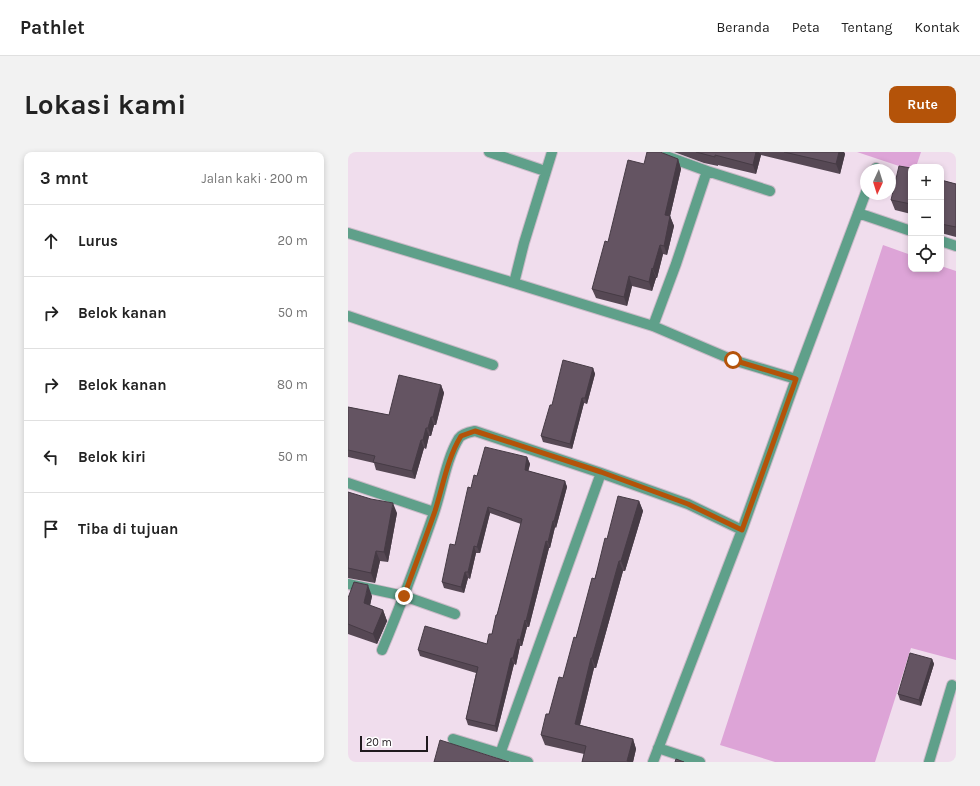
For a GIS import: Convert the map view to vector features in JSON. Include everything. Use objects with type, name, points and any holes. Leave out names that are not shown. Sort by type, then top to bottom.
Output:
[{"type":"street","points":[[489,152],[545,171]]},
{"type":"street","points":[[514,283],[545,171],[552,152]]},
{"type":"street","points":[[660,154],[770,191]]},
{"type":"street","points":[[654,326],[707,171]]},
{"type":"street","points":[[653,762],[742,530],[796,379],[863,200]]},
{"type":"street","points":[[858,213],[908,230]]},
{"type":"street","points":[[348,233],[654,326],[733,360],[796,379]]},
{"type":"street","points":[[944,242],[956,246]]},
{"type":"street","points":[[348,316],[493,365]]},
{"type":"street","points":[[382,650],[404,596],[455,447],[461,436],[467,432],[475,431],[601,472],[688,504],[742,530]]},
{"type":"street","points":[[500,754],[601,472]]},
{"type":"street","points":[[348,483],[434,512]]},
{"type":"street","points":[[348,584],[404,596],[455,614]]},
{"type":"street","points":[[930,762],[952,685]]},
{"type":"street","points":[[453,739],[528,762]]},
{"type":"street","points":[[658,748],[700,762]]},
{"type":"shaded area","points":[[857,152],[921,152],[917,164],[908,164],[908,169]]},
{"type":"shaded area","points":[[883,245],[908,254],[908,272],[944,272],[944,267],[956,271],[956,660],[911,648],[875,762],[775,762],[720,745]]},
{"type":"building","points":[[647,152],[660,152],[678,159],[665,215],[670,216],[664,246],[660,245],[649,282],[629,276],[624,297],[592,289],[605,241],[608,242],[628,160],[644,164]]},
{"type":"building","points":[[696,152],[756,152],[753,165],[715,155],[715,157]]},
{"type":"building","points":[[784,152],[839,152],[836,164]]},
{"type":"building","points":[[899,166],[908,168],[908,203],[891,200],[896,200],[896,179]]},
{"type":"building","points":[[944,181],[956,184],[956,227],[944,225]]},
{"type":"building","points":[[563,360],[593,368],[585,398],[582,398],[570,444],[541,436],[550,405],[552,405]]},
{"type":"building","points":[[399,375],[441,385],[433,417],[431,417],[428,428],[426,428],[423,440],[421,440],[412,471],[373,462],[375,456],[348,450],[348,407],[389,415]]},
{"type":"building","points":[[485,447],[527,457],[525,470],[565,481],[548,542],[546,541],[526,621],[525,620],[520,640],[518,639],[513,658],[511,658],[495,726],[466,719],[478,667],[418,650],[425,626],[487,644],[489,634],[492,634],[522,519],[488,507],[477,547],[474,546],[468,572],[465,572],[461,587],[442,582],[450,544],[455,545],[468,487],[471,488],[474,475],[477,476]]},
{"type":"building","points":[[348,492],[371,499],[393,503],[384,552],[376,551],[371,573],[348,568]]},
{"type":"building","points":[[618,496],[639,501],[621,561],[619,561],[591,658],[575,724],[633,739],[627,761],[631,762],[582,762],[586,746],[541,735],[546,714],[549,714],[559,677],[563,678],[574,637],[576,638],[592,578],[595,579],[605,538],[607,539]]},
{"type":"building","points":[[354,582],[368,585],[364,603],[383,610],[373,634],[348,624],[348,598]]},
{"type":"building","points":[[910,653],[932,659],[919,700],[898,694]]},
{"type":"building","points":[[440,740],[509,762],[434,762]]},
{"type":"building","points":[[676,759],[684,762],[675,762]]},
{"type":"route","points":[[404,596],[434,512],[450,459],[457,442],[461,436],[467,432],[475,431],[601,472],[688,504],[742,530],[796,379],[733,360]]}]
